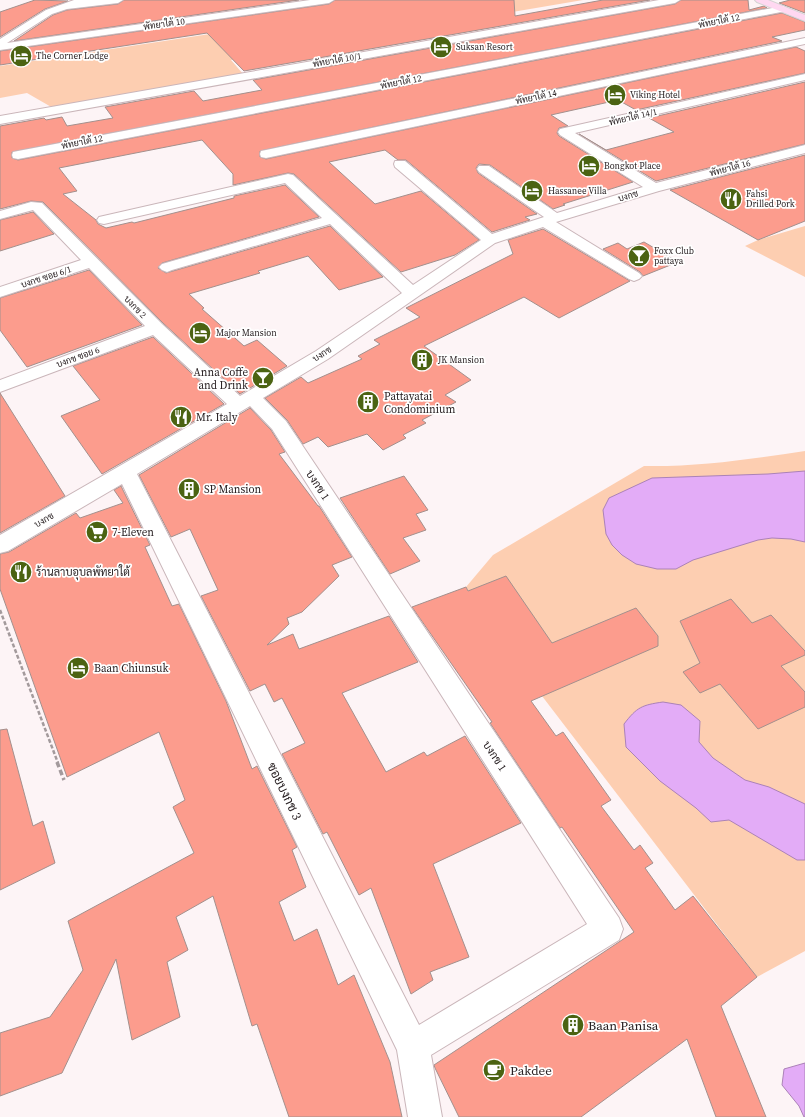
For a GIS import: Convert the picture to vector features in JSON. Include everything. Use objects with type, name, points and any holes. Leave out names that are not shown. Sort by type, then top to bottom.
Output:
[{"type":"main road","points":[[764,1],[781,4],[805,18]]},
{"type":"street","points":[[0,42],[49,12],[83,0]]},
{"type":"street","points":[[61,7],[118,0]]},
{"type":"street","name":"พัทยาใต้ 10","points":[[0,47],[329,0]]},
{"type":"street","name":"พัทยาใต้ 10/1","points":[[0,120],[675,0]]},
{"type":"street","name":"พัทยาใต้ 12","points":[[18,155],[781,4]]},
{"type":"street","name":"พัทยาใต้ 14","points":[[266,154],[805,41]]},
{"type":"street","name":"พัทยาใต้ 14/1","points":[[654,188],[564,132],[805,77]]},
{"type":"street","name":"พัทยาใต้ 16","points":[[654,188],[805,148]]},
{"type":"street","points":[[400,164],[490,240]]},
{"type":"street","points":[[484,169],[550,220],[634,276]]},
{"type":"street","points":[[104,220],[288,178],[412,293]]},
{"type":"street","name":"บงกช","points":[[0,546],[322,355],[490,240],[654,188]]},
{"type":"street","name":"บงกช 2","points":[[0,215],[31,206],[37,206],[156,328],[244,400]]},
{"type":"street","points":[[167,267],[333,219]]},
{"type":"street","name":"บงกช ซอย 6/1","points":[[0,292],[91,262]]},
{"type":"street","name":"บงกช ซอย 6","points":[[0,386],[156,328]]},
{"type":"street","name":"บงกช 1","points":[[244,400],[279,425],[608,929],[413,1047]]},
{"type":"street","name":"ซอยบงกช 3","points":[[126,472],[413,1047],[425,1117]]},
{"type":"path","points":[[0,610],[64,780]]},
{"type":"shaded area","points":[[433,0],[583,0],[231,60],[243,74],[53,108],[27,93],[0,98],[0,66]]},
{"type":"shaded area","points":[[805,226],[805,277],[745,246],[758,240]]},
{"type":"shaded area","points":[[805,451],[805,951],[757,977],[542,696],[466,587],[493,555],[644,466],[704,464],[745,460]]},
{"type":"shaded area","points":[[805,471],[805,542],[791,539],[772,538],[758,540],[693,560],[676,569],[657,569],[636,564],[622,555],[612,545],[606,534],[603,510],[609,498],[652,478],[768,474]]},
{"type":"shaded area","points":[[663,702],[681,705],[700,721],[699,742],[713,758],[745,780],[769,787],[805,804],[805,860],[797,860],[729,820],[711,822],[696,808],[660,781],[626,747],[624,724],[640,708],[650,704]]},
{"type":"shaded area","points":[[805,1063],[804,1117],[799,1106],[782,1085],[784,1069]]},
{"type":"building","points":[[35,0],[68,1],[45,9],[0,37],[0,12]]},
{"type":"building","points":[[124,0],[299,0],[14,41],[53,15],[67,10],[118,4]]},
{"type":"building","points":[[335,0],[514,0],[515,16],[603,0],[650,0],[244,71],[207,33],[0,65],[0,51],[329,4]]},
{"type":"building","points":[[681,0],[748,0],[749,10],[764,6],[767,8],[12,152],[12,158],[18,160],[782,13],[805,22],[805,30],[772,37],[782,41],[260,151],[260,157],[266,159],[796,47],[805,51],[805,73],[636,110],[618,100],[551,115],[568,126],[559,128],[557,133],[559,136],[633,182],[563,204],[565,205],[553,209],[490,165],[479,164],[476,168],[478,173],[537,214],[525,217],[530,220],[492,232],[406,160],[398,160],[385,150],[329,162],[375,204],[421,191],[479,240],[455,255],[401,272],[294,174],[288,173],[233,185],[233,174],[202,140],[59,168],[77,191],[63,194],[96,220],[98,224],[106,228],[132,222],[134,223],[234,198],[234,196],[285,185],[319,217],[162,263],[158,268],[166,273],[330,226],[383,277],[339,290],[308,256],[258,271],[260,273],[189,294],[204,308],[202,309],[244,346],[257,340],[287,366],[240,394],[163,323],[43,202],[31,201],[0,209],[0,126],[44,118],[46,120],[62,117],[67,126],[113,118],[105,107],[194,91],[203,101],[262,90],[253,80],[675,4]]},
{"type":"building","points":[[790,0],[805,0],[805,13],[779,3]]},
{"type":"building","points":[[805,82],[805,144],[656,181],[579,134],[606,150],[674,132],[649,118]]},
{"type":"building","points":[[805,155],[805,221],[758,240],[670,190]]},
{"type":"building","points":[[33,212],[54,234],[0,251],[0,220]]},
{"type":"building","points":[[543,229],[630,281],[559,318],[524,297],[424,346],[471,380],[445,395],[456,402],[422,420],[426,423],[403,435],[406,438],[383,450],[367,434],[328,447],[318,437],[303,444],[287,420],[265,398],[301,377],[308,383],[362,359],[358,356],[380,344],[374,340],[420,317],[406,308],[513,254],[508,240]]},
{"type":"building","name":"Foxx Club pattaya","points":[[644,242],[678,262],[643,276],[640,272],[603,249],[618,243],[627,249]]},
{"type":"building","points":[[89,270],[142,325],[27,367],[0,330],[0,298]]},
{"type":"building","points":[[153,337],[224,404],[102,474],[61,416],[100,400],[73,366]]},
{"type":"building","points":[[0,393],[65,496],[0,533]]},
{"type":"building","points":[[250,408],[271,430],[285,452],[279,454],[319,506],[352,557],[332,565],[339,576],[302,612],[287,618],[289,624],[267,645],[293,634],[299,649],[389,616],[418,662],[342,693],[386,772],[424,752],[427,756],[465,736],[521,823],[433,864],[469,957],[430,972],[433,980],[411,994],[371,888],[359,895],[327,832],[323,834],[282,754],[305,743],[282,698],[274,702],[265,684],[250,691],[201,596],[218,590],[190,529],[171,537],[139,475]]},
{"type":"building","points":[[404,476],[428,510],[416,514],[426,530],[403,538],[420,561],[390,574],[340,498]]},
{"type":"building","points":[[121,486],[150,545],[145,547],[172,606],[179,604],[226,701],[252,769],[257,766],[297,847],[292,850],[306,887],[279,902],[294,941],[317,929],[338,985],[354,975],[390,1062],[402,1117],[289,1117],[257,1024],[252,1026],[213,896],[176,917],[188,950],[167,962],[180,1017],[132,1040],[116,959],[62,1073],[0,1096],[0,1033],[50,1017],[83,970],[68,921],[194,853],[173,807],[185,800],[159,732],[67,777],[0,589],[0,554],[9,552],[76,513],[80,518],[123,503],[114,490]]},
{"type":"building","points":[[506,576],[552,643],[636,608],[658,636],[658,646],[531,701],[556,736],[563,732],[611,800],[601,806],[634,850],[640,845],[653,863],[645,868],[675,910],[693,896],[757,977],[721,1006],[766,1117],[716,1117],[687,1039],[581,1117],[459,1117],[435,1068],[434,1065],[634,932],[562,827],[560,828],[490,723],[492,722],[412,607],[466,587],[468,591]]},
{"type":"building","points":[[731,599],[752,623],[771,615],[805,651],[805,655],[781,666],[805,692],[805,707],[758,729],[720,684],[700,693],[683,672],[700,663],[680,621]]},
{"type":"building","points":[[7,729],[33,826],[43,821],[55,863],[0,890],[0,730]]},
{"type":"place","name":"Suksan Resort","points":[[441,47]]},
{"type":"place","name":"The Corner Lodge","points":[[21,56]]},
{"type":"place","name":"Viking Hotel","points":[[615,95]]},
{"type":"place","name":"Bongkot Place","points":[[589,166]]},
{"type":"place","name":"Hassanee Villa","points":[[532,191]]},
{"type":"place","name":"Fahsi Drilled Pork","points":[[731,199]]},
{"type":"place","name":"Foxx Club pattaya","points":[[639,256]]},
{"type":"place","name":"Major Mansion","points":[[200,333]]},
{"type":"place","name":"JK Mansion","points":[[422,360]]},
{"type":"place","name":"Anna Coffe and Drink","points":[[263,378]]},
{"type":"place","name":"Pattayatai Condominium","points":[[368,402]]},
{"type":"place","name":"Mr. Italy","points":[[181,417]]},
{"type":"place","name":"SP Mansion","points":[[189,489]]},
{"type":"place","name":"7-Eleven","points":[[97,532]]},
{"type":"place","name":"ร้านลาบอุบลพัทยาใต้","points":[[21,572]]},
{"type":"place","name":"Baan Chiunsuk","points":[[78,668]]},
{"type":"place","name":"Baan Panisa","points":[[573,1025]]},
{"type":"place","name":"Pakdee","points":[[494,1070]]}]
